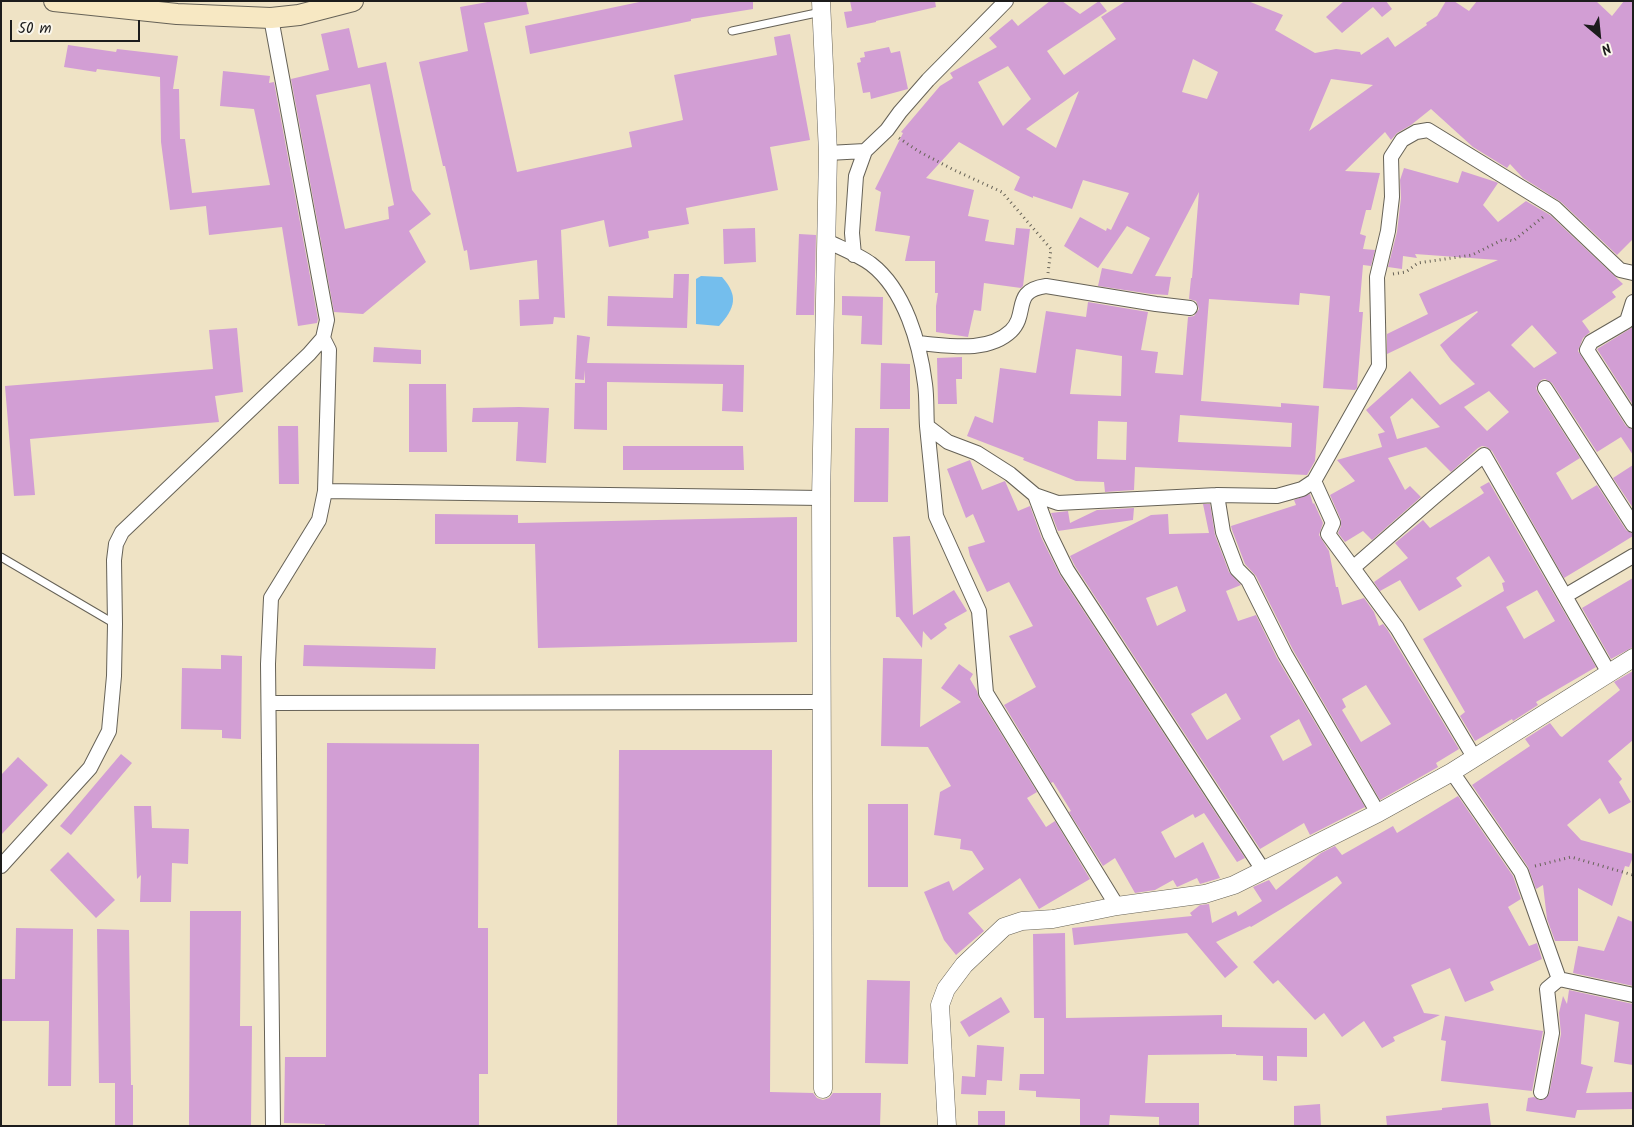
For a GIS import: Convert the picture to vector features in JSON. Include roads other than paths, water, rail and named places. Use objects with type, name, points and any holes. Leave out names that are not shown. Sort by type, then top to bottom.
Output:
[{"type":"main road","points":[[54,1],[177,14],[271,18],[299,15],[353,1]]},
{"type":"street","points":[[854,255],[852,233],[856,176],[865,151],[887,130],[928,80],[1006,1]]},
{"type":"street","points":[[821,7],[828,152],[821,498],[823,1089]]},
{"type":"street","points":[[1,866],[90,768],[109,731],[114,676],[114,560],[116,544],[122,532],[309,354],[323,338],[327,320],[271,18]]},
{"type":"street","points":[[927,426],[948,442],[977,453],[1010,474],[1036,495],[1058,503],[1218,495],[1277,496],[1302,489],[1314,481],[1379,366],[1377,277],[1388,231],[1392,197],[1391,157],[1402,140],[1416,132],[1428,130],[1555,208],[1620,270],[1633,273]]},
{"type":"street","points":[[828,152],[865,151]]},
{"type":"street","points":[[827,241],[871,264],[894,287],[910,321],[917,343],[925,384],[936,516],[979,611],[986,693],[1117,906]]},
{"type":"street","points":[[917,343],[974,346],[994,342],[1012,331],[1018,320],[1026,294],[1033,288],[1046,286],[1190,308]]},
{"type":"street","points":[[1633,302],[1630,325],[1591,342],[1588,350],[1633,421]]},
{"type":"street","points":[[273,1126],[270,703],[268,664],[271,598],[319,520],[325,491],[329,350],[323,338]]},
{"type":"street","points":[[1545,388],[1633,525]]},
{"type":"street","points":[[1354,567],[1484,456],[1609,673]]},
{"type":"street","points":[[1314,481],[1333,523],[1328,534],[1397,628],[1474,756]]},
{"type":"street","points":[[325,491],[821,498]]},
{"type":"street","points":[[1036,495],[1050,535],[1067,570],[1263,870]]},
{"type":"street","points":[[1218,495],[1223,532],[1237,569],[1248,580],[1285,654],[1378,813]]},
{"type":"street","points":[[1565,596],[1633,556]]},
{"type":"street","points":[[947,1126],[940,1005],[946,989],[964,965],[1004,927],[1022,921],[1053,919],[1117,906],[1205,894],[1234,884],[1378,813],[1452,772],[1474,756],[1633,658]]},
{"type":"street","points":[[270,703],[822,702]]},
{"type":"street","points":[[1452,772],[1521,872],[1559,979]]},
{"type":"street","points":[[1559,979],[1633,995]]},
{"type":"street","points":[[1541,1092],[1552,1034],[1547,990],[1559,979]]},
{"type":"lane","points":[[732,30],[821,7]]},
{"type":"lane","points":[[1,557],[115,624]]},
{"type":"water","points":[[701,276],[722,277],[731,290],[733,302],[731,308],[719,326],[696,324],[696,279]]}]
